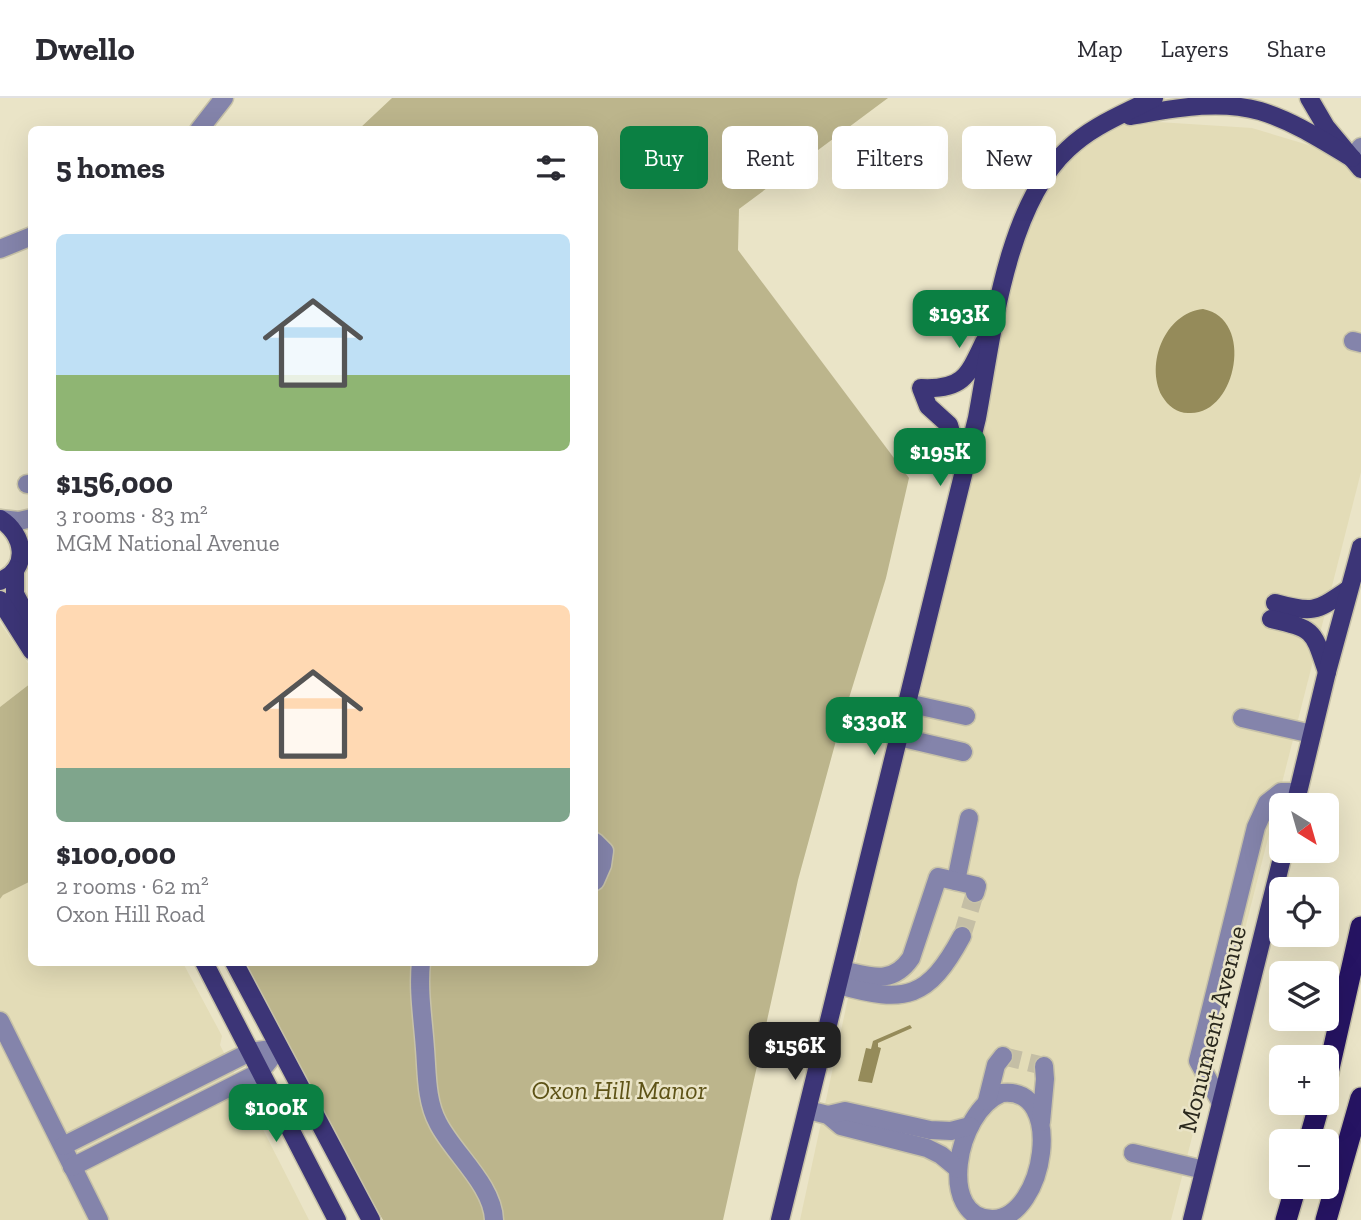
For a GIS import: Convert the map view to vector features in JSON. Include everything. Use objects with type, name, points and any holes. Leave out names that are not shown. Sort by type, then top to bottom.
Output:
[{"type":"highway","points":[[1334,1045],[1361,927]]},
{"type":"highway","points":[[1338,1045],[1361,976]]},
{"type":"highway","points":[[1326,1220],[1361,1098]]},
{"type":"highway","points":[[1286,1220],[1292,1199]]},
{"type":"main road","points":[[780,1220],[977,418],[996,316],[1014,241],[1029,204],[1046,175],[1065,151],[1087,133],[1154,98]]},
{"type":"main road","points":[[1309,98],[1326,127],[1358,158]]},
{"type":"main road","points":[[1111,119],[1194,106],[1223,106],[1258,111],[1285,120],[1358,158]]},
{"type":"main road","points":[[963,474],[949,425],[928,405],[922,388],[951,386],[964,379],[970,372],[996,316]]},
{"type":"main road","points":[[0,519],[12,527],[19,540],[15,594],[28,618]]},
{"type":"main road","points":[[1298,793],[1361,547]]},
{"type":"main road","points":[[1327,673],[1316,640],[1309,631],[1273,611],[1312,611],[1323,607],[1349,589]]},
{"type":"main road","points":[[0,600],[28,645]]},
{"type":"main road","name":"Monument Avenue","points":[[1192,1220],[1281,863]]},
{"type":"main road","points":[[206,966],[337,1220]]},
{"type":"main road","points":[[236,966],[371,1220]]},
{"type":"street","points":[[202,126],[224,98]]},
{"type":"street","points":[[0,249],[28,238]]},
{"type":"street","points":[[0,519],[28,519]]},
{"type":"street","points":[[907,703],[966,716]]},
{"type":"street","points":[[1242,718],[1312,734]]},
{"type":"street","points":[[899,737],[962,752]]},
{"type":"street","points":[[1221,1102],[1198,1061],[1256,827],[1269,801]]},
{"type":"street","points":[[956,881],[969,818]]},
{"type":"street","points":[[598,845],[604,851],[598,874]]},
{"type":"street","points":[[841,977],[882,978],[897,974],[905,967],[911,958],[938,877],[977,886],[975,893]]},
{"type":"street","points":[[841,977],[881,996],[906,995],[925,985],[940,971],[962,936]]},
{"type":"street","points":[[421,966],[418,988],[433,1113],[443,1133],[485,1191],[494,1211],[494,1220]]},
{"type":"street","points":[[0,1021],[99,1220]]},
{"type":"street","points":[[63,1146],[250,1052],[279,1048]]},
{"type":"street","points":[[72,1167],[260,1072],[279,1048]]},
{"type":"street","points":[[988,1101],[996,1065],[1003,1056]]},
{"type":"street","points":[[1041,1125],[1032,1104],[1017,1093],[1002,1093],[978,1110],[959,1158],[958,1169],[962,1196],[977,1216],[992,1219],[1007,1215],[1021,1203],[1036,1173],[1041,1149],[1044,1066]]},
{"type":"street","points":[[808,1110],[828,1115],[841,1126],[927,1148],[958,1169]]},
{"type":"street","points":[[828,1115],[845,1111],[930,1130],[951,1131],[970,1126]]},
{"type":"street","points":[[1133,1153],[1204,1170]]},
{"type":"shaded area","points":[[1111,119],[1252,128],[1352,158],[1361,184],[1361,472],[1279,793],[1269,793],[1269,834],[1171,1220],[800,1220],[996,315],[1029,204],[1043,189],[1056,189],[1056,176]]},
{"type":"shaded area","points":[[1203,309],[1220,317],[1230,330],[1234,347],[1233,366],[1228,384],[1218,400],[1205,410],[1184,413],[1173,408],[1162,396],[1157,383],[1157,355],[1169,330],[1178,320]]},
{"type":"shaded area","points":[[0,623],[28,663],[28,685],[0,707]]},
{"type":"shaded area","points":[[28,882],[28,966],[185,966],[222,1036],[220,1045],[309,1220],[0,1220],[0,899]]},
{"type":"shaded area","points":[[910,1025],[912,1028],[878,1043],[881,1048],[872,1083],[858,1081],[866,1048],[871,1049],[873,1041]]},
{"type":"green space","name":"Oxon Hill Manor","points":[[392,98],[888,98],[850,126],[832,126],[832,140],[818,150],[818,126],[722,126],[722,189],[766,189],[739,209],[738,250],[909,478],[886,578],[837,737],[798,880],[723,1220],[383,1220],[237,966],[598,966],[598,126],[362,126]]},
{"type":"green space","points":[[28,685],[28,882],[0,899],[0,707]]},
{"type":"tunnel","points":[[962,936],[975,893]]},
{"type":"tunnel","points":[[1003,1056],[1044,1066]]}]
